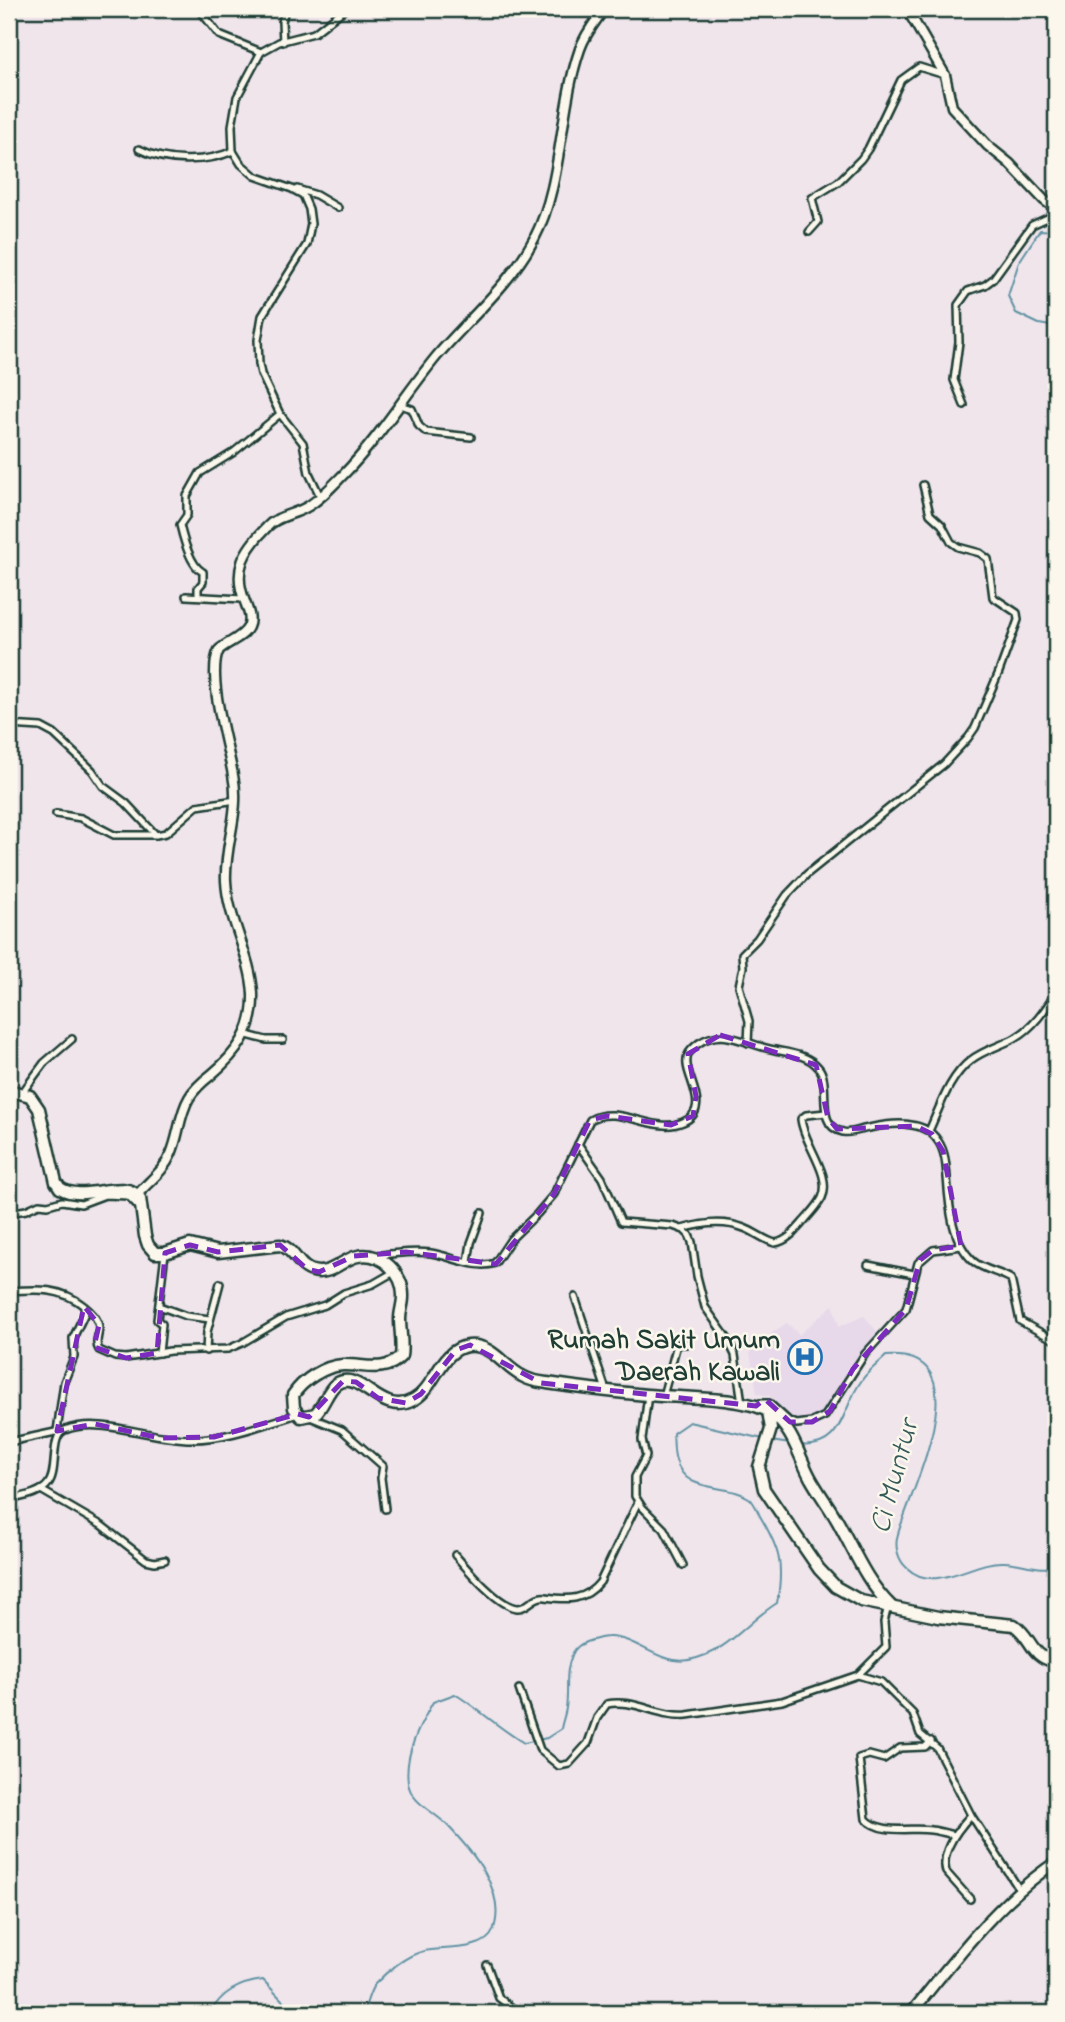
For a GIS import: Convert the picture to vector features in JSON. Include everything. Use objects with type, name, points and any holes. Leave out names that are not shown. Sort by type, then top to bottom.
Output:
[{"type":"highway","points":[[9,1090],[30,1096],[39,1109],[56,1182],[60,1188],[78,1194],[120,1188],[137,1195],[148,1245],[155,1253],[165,1253],[190,1245],[218,1252],[281,1245],[307,1269],[319,1272],[354,1256],[376,1256],[394,1272],[403,1297],[400,1317],[401,1356],[387,1366],[337,1366],[314,1376],[293,1395],[298,1414],[309,1417],[318,1411],[333,1386],[343,1381],[356,1382],[378,1398],[392,1403],[414,1400],[427,1388],[448,1357],[456,1350],[470,1345],[487,1350],[513,1371],[530,1380],[606,1391],[756,1406],[768,1410],[788,1430],[809,1476],[872,1584],[890,1606]]},
{"type":"highway","points":[[768,1410],[770,1434],[759,1463],[764,1489],[819,1569],[836,1587],[861,1601],[957,1620],[1014,1625],[1023,1633],[1036,1653],[1056,1662]]},
{"type":"main road","points":[[137,1195],[164,1168],[190,1096],[232,1056],[247,1035],[252,1013],[248,960],[229,903],[226,882],[236,787],[214,670],[219,650],[248,627],[249,618],[239,570],[245,555],[270,524],[302,510],[344,474],[457,332],[511,275],[534,239],[549,200],[570,85],[580,49],[604,9]]},
{"type":"main road","points":[[907,9],[945,75],[950,104],[959,117],[1009,163],[1056,212]]},
{"type":"main road","points":[[911,2013],[963,1950],[1019,1889],[1056,1862]]},
{"type":"street","points":[[200,9],[219,35],[261,52]]},
{"type":"street","points":[[283,42],[282,22],[285,9]]},
{"type":"street","points":[[338,208],[309,192],[255,176],[241,164],[233,151],[232,126],[237,97],[261,52],[268,46],[314,33],[345,9]]},
{"type":"street","points":[[809,233],[818,222],[812,198],[838,182],[861,159],[901,79],[919,68],[945,75]]},
{"type":"street","points":[[139,149],[148,154],[165,157],[206,159],[233,151]]},
{"type":"street","points":[[292,188],[307,200],[310,234],[303,253],[262,316],[258,340],[259,369],[280,414],[303,443],[309,473],[320,496]]},
{"type":"street","points":[[964,405],[954,380],[959,342],[957,314],[961,298],[968,291],[993,279],[1032,225],[1056,212]]},
{"type":"street","points":[[400,405],[412,408],[419,426],[426,432],[471,438]]},
{"type":"street","points":[[198,596],[203,573],[196,569],[186,548],[180,525],[186,516],[189,492],[203,470],[234,452],[280,414]]},
{"type":"street","points":[[748,1043],[749,1021],[739,986],[743,952],[757,939],[787,895],[807,874],[944,764],[968,738],[999,672],[1018,620],[1017,613],[993,597],[988,559],[980,553],[958,547],[951,542],[942,525],[930,514],[923,485]]},
{"type":"street","points":[[186,596],[243,599]]},
{"type":"street","points":[[9,725],[41,727],[54,734],[92,770],[103,786],[126,803],[159,835]]},
{"type":"street","points":[[56,814],[81,818],[114,835],[159,835],[173,828],[197,806],[236,800]]},
{"type":"street","points":[[929,1131],[948,1089],[965,1066],[976,1056],[1021,1034],[1037,1020],[1056,993]]},
{"type":"street","points":[[247,1035],[266,1040],[283,1040]]},
{"type":"street","points":[[376,1256],[416,1252],[444,1255],[487,1266],[495,1263],[511,1239],[554,1194],[587,1123],[600,1116],[671,1125],[693,1116],[696,1104],[695,1088],[687,1060],[693,1048],[720,1035],[800,1055],[818,1067],[823,1076],[826,1113],[831,1125],[843,1132],[899,1124],[929,1131],[939,1141],[943,1151],[949,1202],[961,1246],[975,1263],[1011,1279],[1020,1321],[1056,1341]]},
{"type":"street","points":[[22,1093],[44,1063],[72,1039]]},
{"type":"street","points":[[682,1229],[696,1224],[718,1223],[746,1229],[775,1243],[789,1237],[818,1205],[824,1191],[823,1178],[801,1119],[806,1115],[826,1113]]},
{"type":"street","points":[[578,1144],[602,1178],[621,1222],[673,1226],[682,1229],[692,1241],[705,1307],[724,1333],[734,1355],[742,1403]]},
{"type":"street","points":[[9,1213],[61,1201],[81,1204],[108,1195],[128,1196],[142,1210]]},
{"type":"street","points":[[468,1262],[482,1213]]},
{"type":"street","points":[[756,1406],[769,1403],[790,1422],[797,1424],[819,1420],[825,1416],[865,1354],[905,1309],[918,1263],[933,1250],[961,1246]]},
{"type":"street","points":[[159,1353],[162,1324],[157,1320],[165,1253]]},
{"type":"street","points":[[868,1265],[914,1274]]},
{"type":"street","points":[[9,1292],[51,1290],[73,1299],[98,1321],[96,1342],[99,1350],[115,1357],[126,1358],[235,1347],[286,1317],[325,1305],[344,1293],[369,1285],[394,1272]]},
{"type":"street","points":[[206,1351],[206,1336],[220,1283]]},
{"type":"street","points":[[575,1297],[606,1391]]},
{"type":"street","points":[[9,1500],[41,1490],[50,1481],[60,1431],[64,1382],[74,1357],[73,1338],[85,1313],[84,1306]]},
{"type":"street","points":[[159,1306],[186,1316],[210,1319]]},
{"type":"street","points":[[663,1396],[676,1348],[679,1344],[686,1344]]},
{"type":"street","points":[[648,1395],[642,1440],[646,1455],[634,1486],[638,1502],[664,1529],[683,1565]]},
{"type":"street","points":[[9,1442],[95,1424],[160,1438],[203,1439],[298,1414]]},
{"type":"street","points":[[309,1417],[342,1430],[383,1466],[381,1478],[385,1509]]},
{"type":"street","points":[[41,1490],[101,1525],[146,1560],[165,1560]]},
{"type":"street","points":[[455,1555],[494,1595],[516,1608],[539,1596],[573,1600],[594,1590],[600,1582],[638,1502]]},
{"type":"street","points":[[519,1689],[538,1747],[557,1765],[566,1766],[588,1743],[600,1712],[611,1702],[676,1716],[687,1715],[782,1701],[858,1675],[886,1647],[884,1622],[890,1606]]},
{"type":"street","points":[[858,1675],[881,1682],[912,1713],[920,1734],[937,1748],[971,1815],[1019,1889]]},
{"type":"street","points":[[931,1741],[925,1748],[898,1749],[884,1759],[869,1755],[859,1758],[866,1819],[872,1825],[928,1829],[954,1835]]},
{"type":"street","points":[[971,1815],[954,1835],[945,1868],[971,1899]]},
{"type":"street","points":[[487,1965],[501,2001],[519,2013]]},
{"type":"highlighted area","points":[[720,1035],[816,1065],[828,1118],[837,1129],[916,1126],[932,1134],[943,1151],[961,1246],[933,1250],[920,1260],[906,1309],[853,1369],[830,1411],[812,1422],[790,1422],[765,1399],[756,1406],[541,1383],[470,1345],[456,1350],[421,1394],[406,1403],[378,1398],[356,1382],[343,1381],[309,1417],[298,1414],[214,1437],[160,1438],[95,1424],[57,1431],[84,1306],[99,1325],[94,1347],[126,1358],[157,1353],[165,1253],[190,1245],[218,1252],[280,1245],[307,1269],[319,1272],[354,1256],[406,1252],[496,1264],[554,1194],[590,1120],[607,1116],[671,1125],[693,1116],[696,1096],[688,1054]]},
{"type":"shaded area","name":"Rumah Sakit Umum Daerah Kawali","points":[[833,1305],[839,1327],[864,1316],[878,1333],[850,1370],[825,1413],[818,1418],[801,1422],[790,1420],[770,1396],[757,1393],[749,1345],[787,1323],[799,1335]]},
{"type":"waterway","name":"Ci Muntur","points":[[1056,231],[1040,230],[1019,262],[1008,296],[1016,313],[1039,324],[1056,327]]},
{"type":"waterway","name":"Ci Muntur","points":[[799,1445],[814,1445],[833,1434],[862,1380],[886,1356],[915,1360],[931,1375],[936,1398],[934,1426],[926,1457],[897,1539],[901,1561],[918,1575],[930,1578],[992,1563],[1056,1567]]},
{"type":"waterway","name":"Ci Muntur","points":[[363,2013],[373,1987],[398,1964],[424,1951],[472,1946],[488,1938],[493,1931],[496,1902],[485,1873],[446,1824],[417,1801],[408,1782],[411,1750],[433,1702],[455,1694],[524,1743],[547,1738],[561,1729],[566,1708],[570,1662],[575,1650],[583,1644],[604,1637],[618,1638],[678,1661],[703,1656],[726,1644],[777,1603],[779,1558],[751,1499],[729,1490],[697,1483],[681,1471],[675,1457],[673,1433],[689,1422],[763,1439]]},
{"type":"waterway","name":"Ci Muntur","points":[[771,1441],[790,1444]]},
{"type":"waterway","name":"Ci Muntur","points":[[210,2013],[220,1999],[232,1990],[246,1983],[263,1980],[282,2000],[288,2013]]},
{"type":"place","name":"Rumah Sakit Umum Daerah Kawali","points":[[805,1357]]}]
